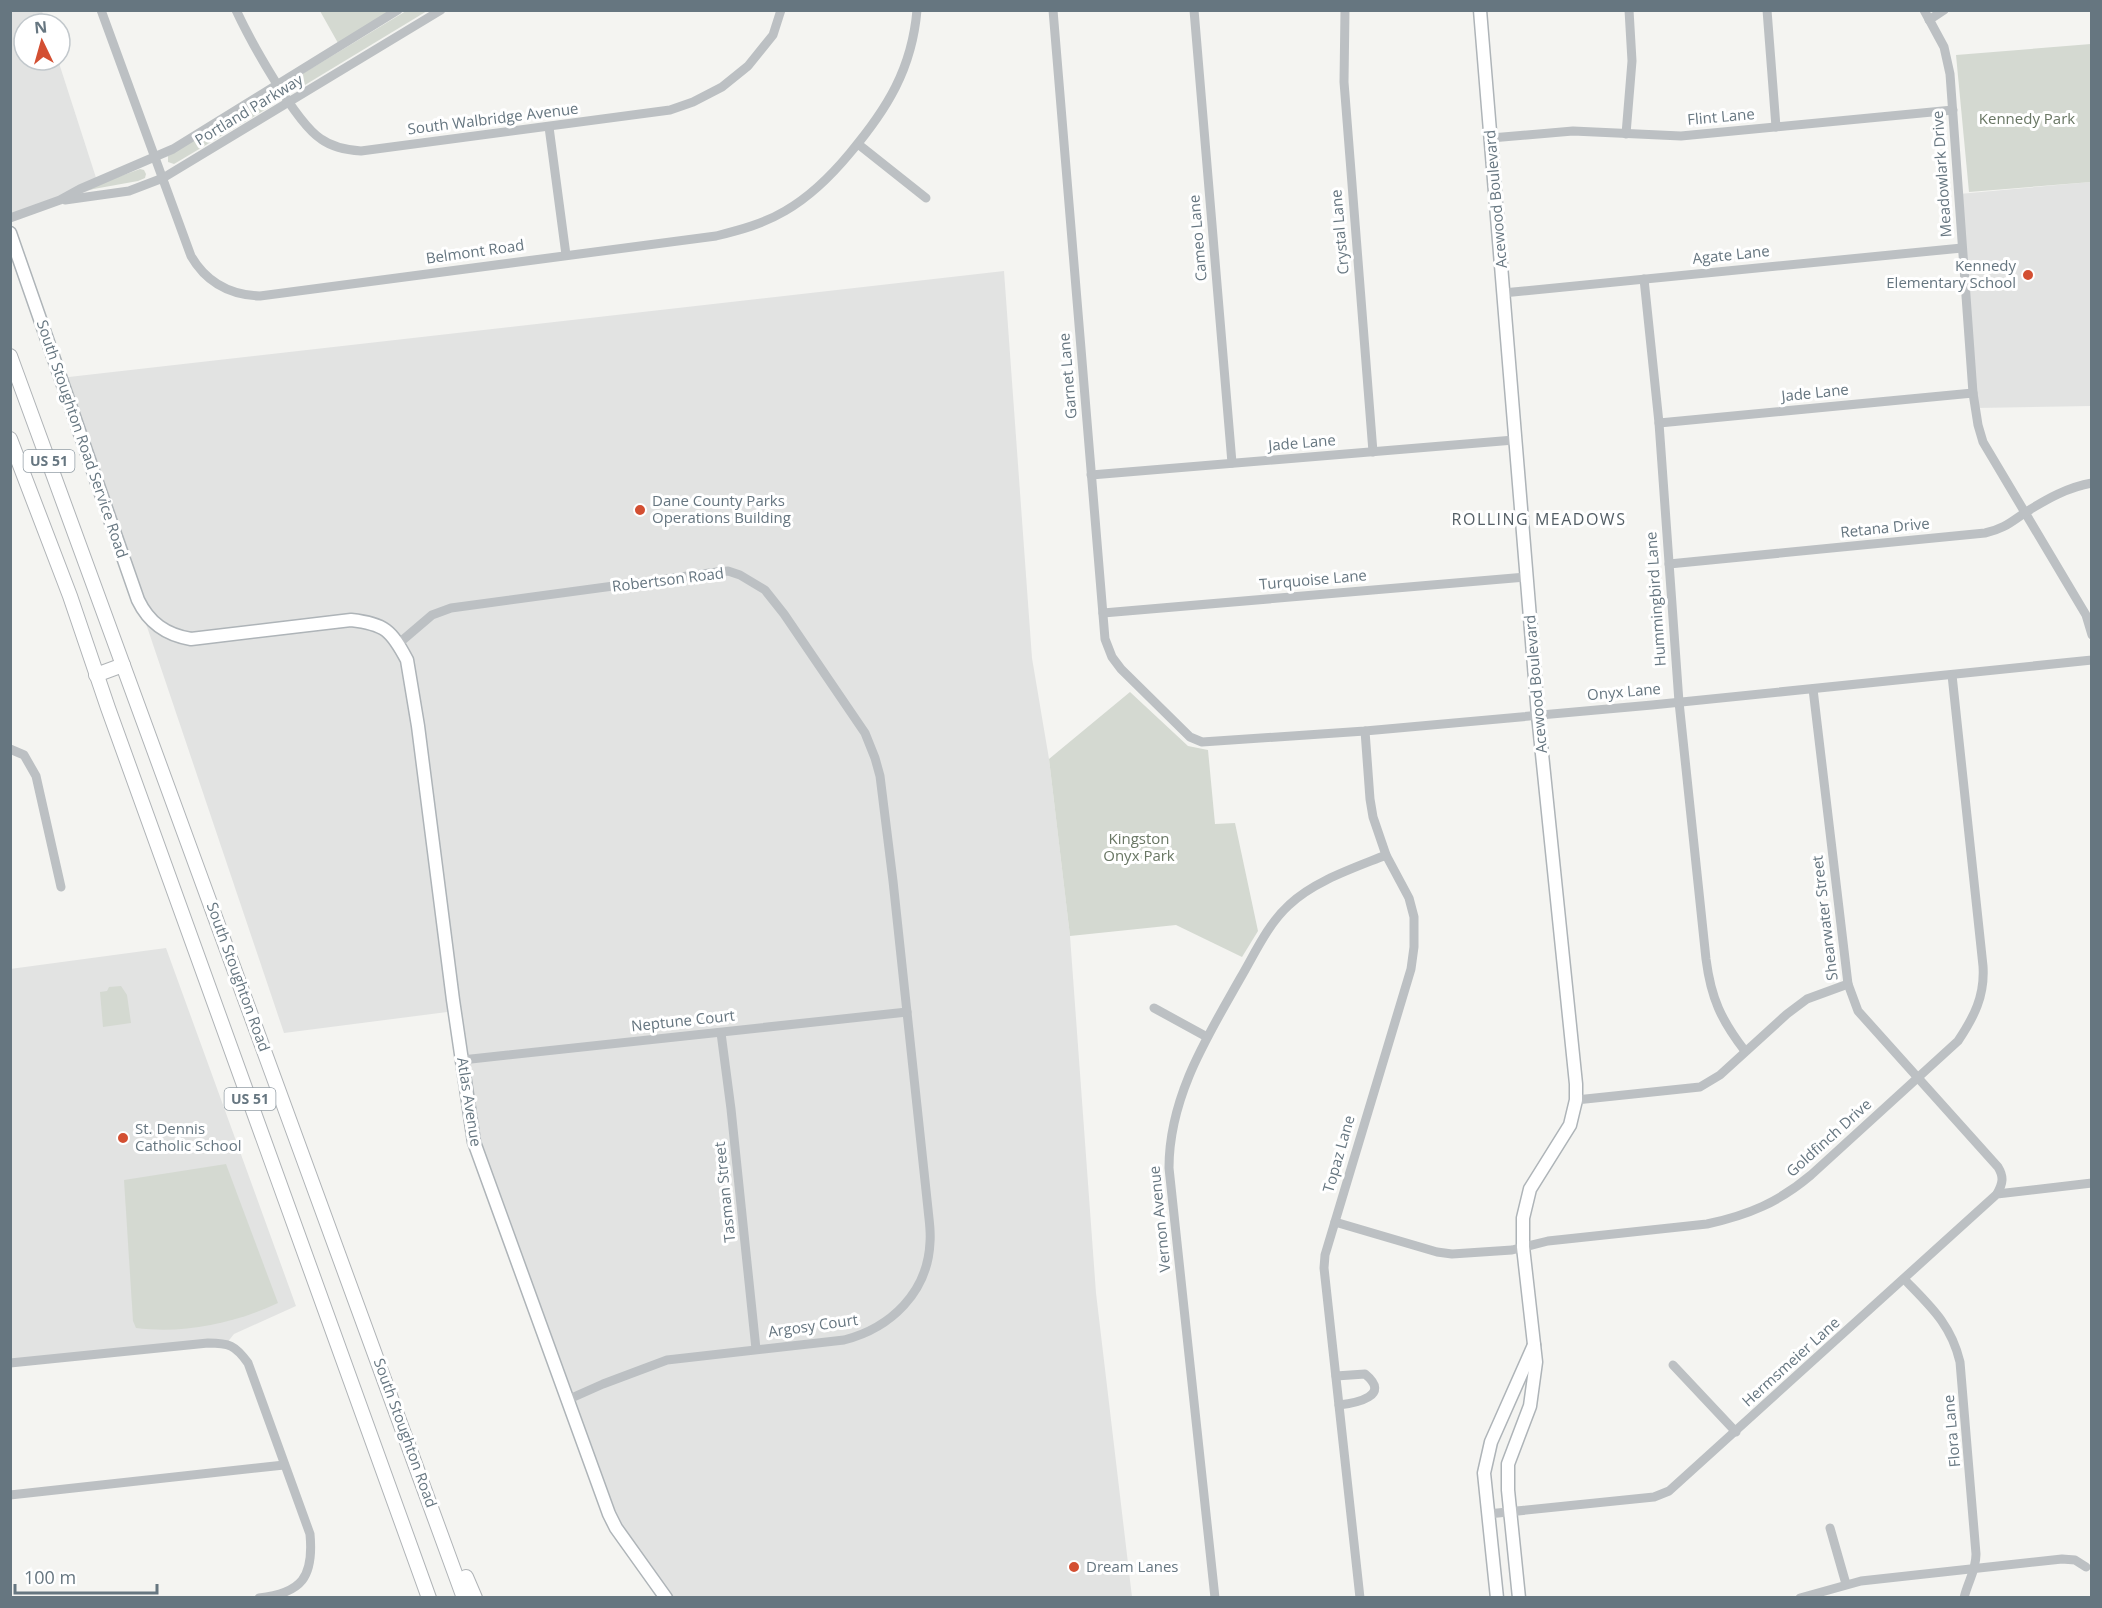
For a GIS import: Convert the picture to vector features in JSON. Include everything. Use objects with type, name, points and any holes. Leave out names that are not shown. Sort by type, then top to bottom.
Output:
[{"type":"main road","name":"South Stoughton Road","points":[[10,356],[464,1598]]},
{"type":"main road","name":"South Stoughton Road","points":[[12,444],[70,596],[96,675],[429,1598]]},
{"type":"main road","points":[[96,675],[123,665]]},
{"type":"main road","points":[[362,1316],[475,1598]]},
{"type":"main road","points":[[402,1524],[422,1598]]},
{"type":"street","name":"Belmont Road","points":[[101,10],[195,263],[212,280],[230,291],[260,296],[716,236],[757,225],[786,211],[815,192],[858,144],[881,114],[899,83],[915,34],[917,10]]},
{"type":"street","name":"South Walbridge Avenue","points":[[236,10],[278,84],[305,123],[320,139],[331,145],[353,150],[373,150],[670,110],[701,99],[722,87],[748,66],[773,35],[781,10]]},
{"type":"street","name":"Portland Parkway","points":[[10,218],[60,200],[80,189],[155,158],[398,10]]},
{"type":"street","name":"Portland Parkway","points":[[60,200],[129,191],[163,178],[441,10]]},
{"type":"street","name":"Garnet Lane","points":[[1053,10],[1105,639],[1112,657],[1167,716]]},
{"type":"street","name":"Cameo Lane","points":[[1194,10],[1232,463]]},
{"type":"street","name":"Crystal Lane","points":[[1345,10],[1344,82],[1373,452]]},
{"type":"street","name":"Acewood Boulevard","points":[[1480,10],[1538,715],[1576,1084],[1576,1100],[1570,1125],[1530,1189],[1523,1218],[1523,1246],[1536,1362],[1530,1406],[1508,1464],[1510,1512],[1519,1598]]},
{"type":"street","points":[[1626,134],[1632,61],[1629,10]]},
{"type":"street","points":[[1767,10],[1776,127]]},
{"type":"street","name":"Meadowlark Drive","points":[[1924,10],[1947,56],[1953,110],[1973,393],[1978,425],[1983,442],[2086,615],[2091,635]]},
{"type":"street","points":[[1929,20],[1944,10]]},
{"type":"street","name":"Flint Lane","points":[[1491,138],[1573,131],[1681,136],[1953,110]]},
{"type":"street","points":[[549,127],[566,255]]},
{"type":"street","points":[[858,144],[926,198]]},
{"type":"street","name":"South Stoughton Road Service Road","points":[[10,233],[138,600],[152,622],[169,634],[191,639],[351,620],[373,623],[389,632],[398,644]]},
{"type":"street","name":"Agate Lane","points":[[1503,293],[1962,248]]},
{"type":"street","name":"Hummingbird Lane","points":[[1644,279],[1659,423],[1679,702],[1709,986],[1728,1029],[1745,1051]]},
{"type":"street","name":"Jade Lane","points":[[1659,423],[1973,393]]},
{"type":"street","name":"Jade Lane","points":[[1091,475],[1514,440]]},
{"type":"street","name":"Retana Drive","points":[[1670,564],[1985,533],[1999,530],[2024,513],[2076,486],[2091,483]]},
{"type":"street","name":"Robertson Road","points":[[398,644],[432,615],[451,608],[728,571],[740,574],[762,587],[784,614],[865,733],[876,758],[893,881],[907,1012]]},
{"type":"street","name":"Turquoise Lane","points":[[1103,612],[1526,577]]},
{"type":"street","name":"Atlas Avenue","points":[[398,644],[407,660],[411,675],[462,1060],[476,1148],[609,1514],[616,1528],[666,1598]]},
{"type":"street","name":"Onyx Lane","points":[[1167,716],[1184,733],[1202,742],[1365,731],[1813,689],[2091,660]]},
{"type":"street","name":"Goldfinch Drive","points":[[1335,1222],[1437,1252],[1472,1254],[1512,1250],[1548,1241],[1707,1224],[1741,1216],[1761,1208],[1788,1194],[1804,1181],[1958,1041],[1974,1017],[1984,982],[1952,675]]},
{"type":"street","name":"Shearwater Street","points":[[1813,689],[1848,984],[1858,1011],[1998,1167],[2003,1178],[1997,1194]]},
{"type":"street","name":"Topaz Lane","points":[[1360,1598],[1324,1268],[1325,1255],[1411,969],[1416,927],[1408,898],[1386,855],[1370,799],[1365,731]]},
{"type":"street","points":[[10,749],[24,755],[36,776],[61,887]]},
{"type":"street","name":"Vernon Avenue","points":[[1215,1598],[1169,1168],[1172,1138],[1182,1089],[1207,1037],[1259,946],[1285,909],[1314,886],[1386,855]]},
{"type":"street","points":[[1576,1100],[1700,1087],[1714,1080],[1808,999],[1848,984]]},
{"type":"street","points":[[1154,1008],[1207,1037]]},
{"type":"street","name":"Neptune Court","points":[[462,1060],[907,1012]]},
{"type":"street","name":"Argosy Court","points":[[567,1400],[667,1360],[836,1341],[863,1335],[890,1320],[902,1308],[914,1293],[924,1273],[930,1242],[907,1012]]},
{"type":"street","name":"Tasman Street","points":[[722,1033],[756,1349]]},
{"type":"street","points":[[1997,1194],[2091,1183]]},
{"type":"street","name":"Hermsmeier Lane","points":[[1488,1514],[1654,1497],[1669,1491],[1997,1194]]},
{"type":"street","name":"Flora Lane","points":[[1904,1279],[1945,1323],[1956,1346],[1962,1377],[1975,1526],[1976,1568],[1967,1585],[1964,1598]]},
{"type":"street","points":[[10,1363],[208,1343],[226,1344],[239,1351],[248,1363],[310,1534],[310,1564],[304,1577],[289,1592],[259,1598]]},
{"type":"street","points":[[1497,1598],[1484,1473],[1491,1442],[1534,1344]]},
{"type":"street","points":[[1673,1365],[1736,1432]]},
{"type":"street","points":[[1336,1376],[1365,1374],[1374,1386],[1373,1394],[1367,1400],[1339,1405]]},
{"type":"street","points":[[10,1495],[284,1465]]},
{"type":"street","points":[[1830,1528],[1846,1584]]},
{"type":"street","points":[[1800,1598],[1846,1584],[1976,1568],[2062,1559],[2081,1562],[2086,1567]]},
{"type":"shaded area","points":[[10,11],[42,11],[12,12],[12,72],[62,72],[99,187],[11,218]]},
{"type":"shaded area","name":"Kennedy Elementary School","points":[[2091,182],[2091,406],[1976,408],[1959,194]]},
{"type":"shaded area","points":[[1004,271],[1032,658],[1049,759],[1070,936],[1096,1293],[1132,1597],[666,1597],[616,1528],[476,1148],[455,1011],[284,1033],[138,600],[60,378]]},
{"type":"shaded area","name":"St. Dennis Catholic School","points":[[166,948],[296,1306],[234,1334],[226,1344],[11,1363],[10,969]]},
{"type":"green space","points":[[320,11],[391,11],[338,43]]},
{"type":"green space","points":[[406,11],[427,11],[300,88],[293,86],[294,79]]},
{"type":"green space","name":"Kennedy Park","points":[[2091,44],[2091,182],[1969,192],[1956,55]]},
{"type":"green space","points":[[266,96],[272,97],[273,105],[174,164],[168,162],[168,156]]},
{"type":"green space","points":[[140,169],[146,174],[145,178],[138,181],[88,190],[88,188]]},
{"type":"green space","name":"Kingston Onyx Park","points":[[1130,692],[1188,746],[1208,750],[1215,824],[1235,823],[1258,931],[1242,957],[1176,925],[1070,936],[1049,759]]},
{"type":"green space","points":[[121,986],[127,995],[131,1023],[103,1027],[100,992],[107,991],[109,987]]},
{"type":"green space","points":[[226,1164],[278,1303],[245,1316],[209,1325],[173,1329],[136,1328],[133,1321],[124,1180]]},
{"type":"place","name":"Kennedy Elementary School","points":[[2028,275]]},
{"type":"place","name":"Dane County Parks Operations Building","points":[[640,510]]},
{"type":"place","name":"St. Dennis Catholic School","points":[[123,1138]]},
{"type":"place","name":"Dream Lanes","points":[[1074,1567]]},
{"type":"district","name":"ROLLING MEADOWS","points":[[1539,519]]}]
